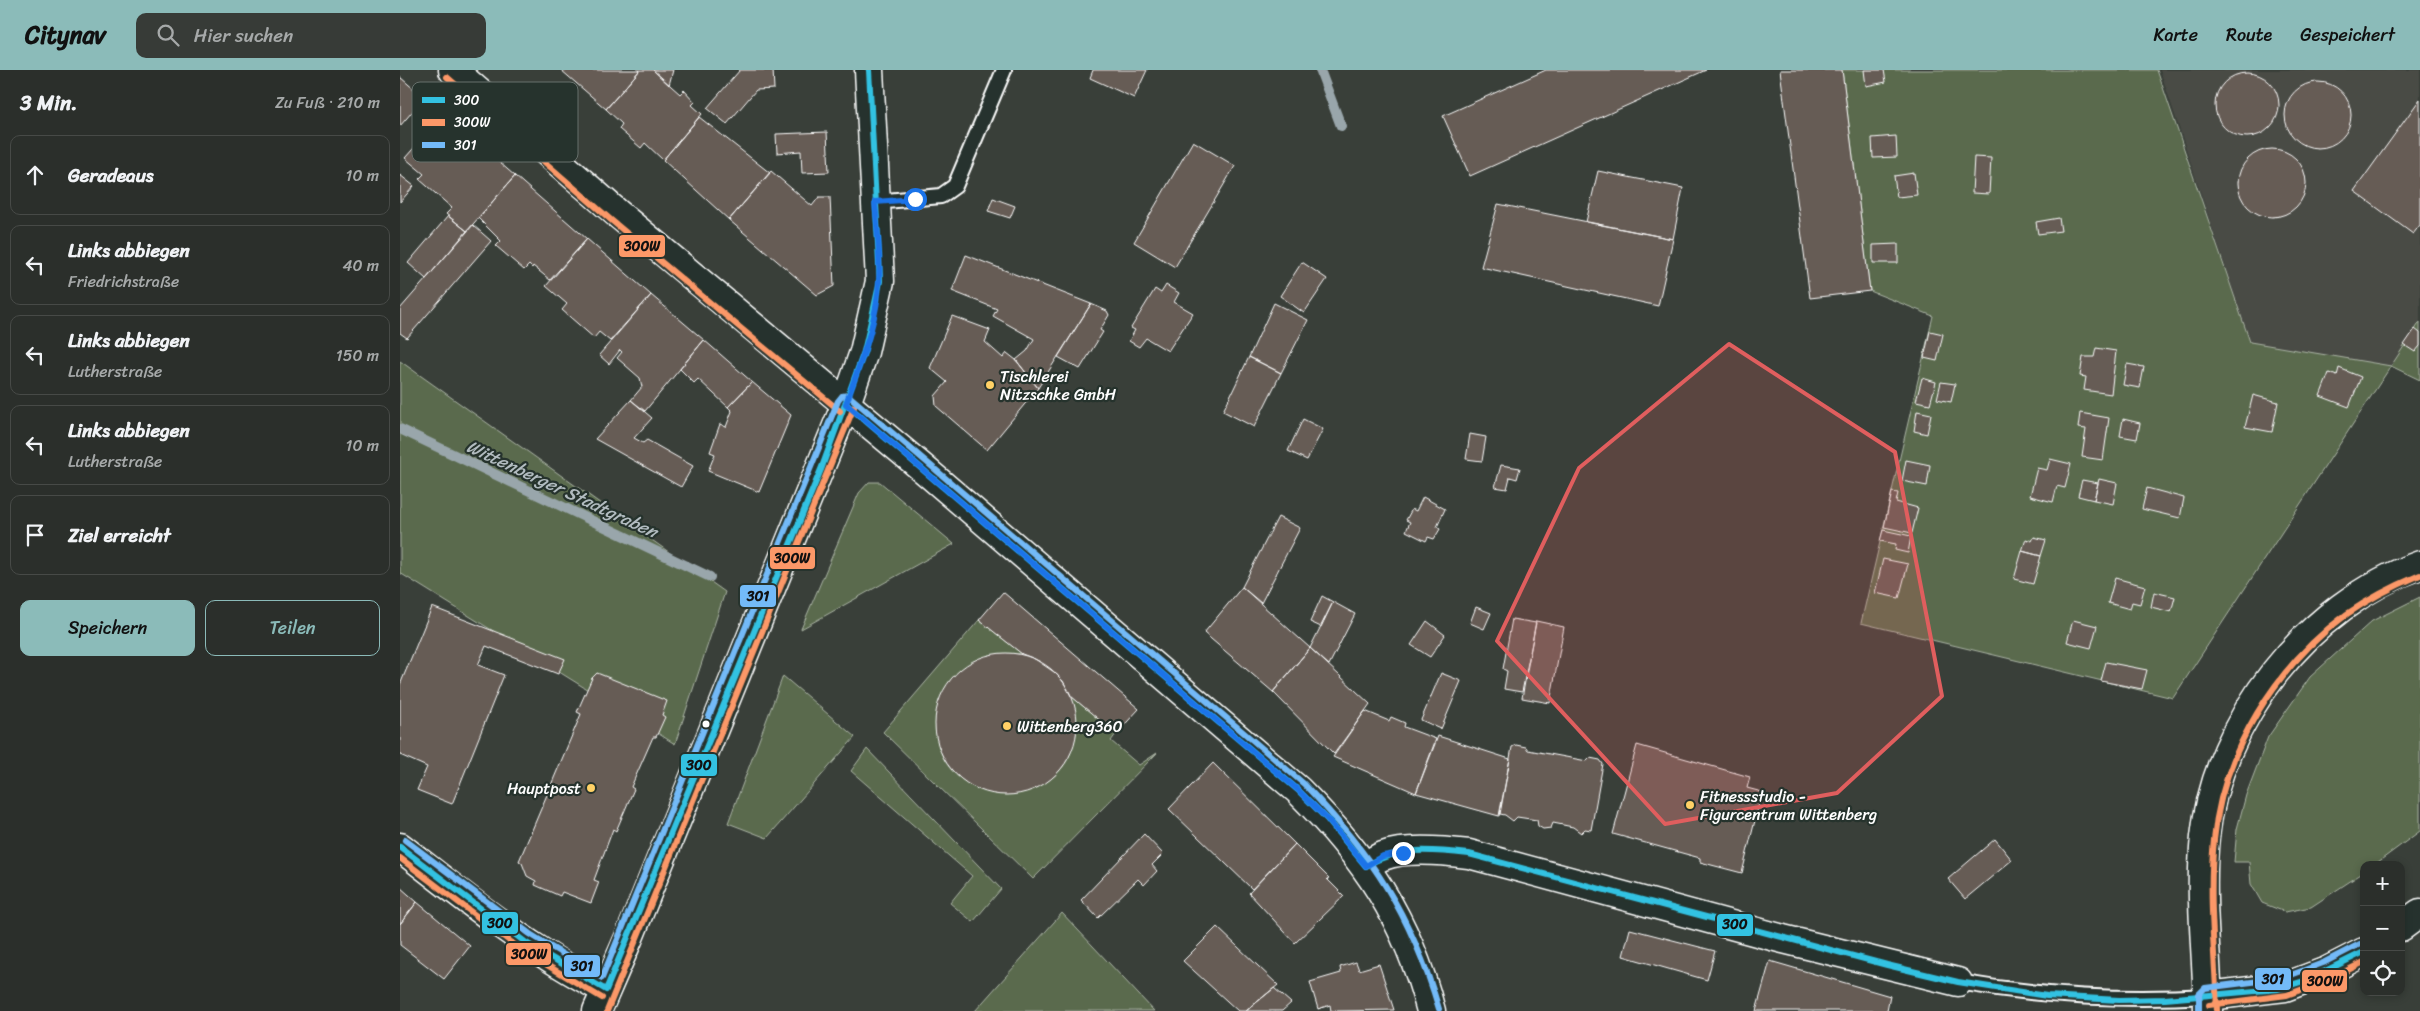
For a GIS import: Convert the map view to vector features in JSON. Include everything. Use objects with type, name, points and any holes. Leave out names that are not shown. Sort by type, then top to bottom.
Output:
[{"type":"street","points":[[453,70],[467,82]]},
{"type":"street","points":[[400,847],[490,915],[582,978],[602,1000],[846,404],[864,352],[880,282],[868,70]]},
{"type":"street","points":[[559,162],[846,404],[1298,790],[1345,839],[1366,866],[1392,908],[1411,947],[1431,1011]]},
{"type":"street","points":[[2360,954],[2327,971],[2285,987],[2208,1004],[2204,881],[2205,838],[2213,791],[2236,734],[2264,689],[2303,641],[2354,599],[2381,582],[2420,565]]},
{"type":"street","points":[[1366,866],[1383,856],[1403,853],[1442,851],[1469,854],[1783,939],[1958,982]]},
{"type":"street","points":[[2405,925],[2420,913]]},
{"type":"lane","points":[[875,202],[942,196],[955,186],[1004,70]]},
{"type":"lane","points":[[1958,982],[2002,990],[2083,998],[2208,1004]]},
{"type":"highlighted area","points":[[1729,344],[1895,452],[1942,696],[1837,793],[1665,824],[1497,641],[1579,468]]},
{"type":"shaded area","points":[[2160,70],[2420,70],[2420,323],[2391,366],[2250,342]]},
{"type":"green space","points":[[1842,70],[2157,70],[2250,342],[2391,366],[2173,698],[1861,623],[1933,316],[1870,291]]},
{"type":"green space","points":[[2420,322],[2420,380],[2391,366]]},
{"type":"green space","points":[[400,361],[725,592],[675,744],[400,573]]},
{"type":"green space","points":[[869,482],[880,482],[954,544],[801,629],[859,493]]},
{"type":"green space","points":[[2420,597],[2420,831],[2379,861],[2360,861],[2360,875],[2311,907],[2285,912],[2262,903],[2251,884],[2249,862],[2234,862],[2237,829],[2246,795],[2268,737],[2310,677],[2372,621]]},
{"type":"green space","points":[[979,620],[1022,654],[989,656],[970,664],[953,678],[941,696],[937,711],[936,727],[944,759],[963,780],[989,791],[1017,792],[1044,784],[1065,764],[1075,735],[1071,696],[1116,734],[1111,741],[1139,765],[1157,753],[1033,879],[883,732]]},
{"type":"green space","points":[[783,676],[855,737],[767,838],[728,823]]},
{"type":"green space","points":[[867,749],[1001,889],[973,922],[950,903],[972,876],[851,771]]},
{"type":"green space","points":[[1062,913],[1154,1011],[975,1011]]},
{"type":"building","points":[[561,70],[640,70],[606,109],[578,85],[578,82],[575,82]]},
{"type":"building","points":[[640,70],[653,70],[680,94],[684,90],[695,102],[692,105],[702,114],[663,160],[645,143],[641,148],[619,129],[622,124],[606,109]]},
{"type":"building","points":[[653,70],[673,70],[669,85]]},
{"type":"building","points":[[740,70],[773,70],[774,89],[756,90],[727,124],[707,108]]},
{"type":"building","points":[[1093,70],[1147,70],[1134,98],[1090,78]]},
{"type":"building","points":[[1546,70],[1706,70],[1470,176],[1443,116]]},
{"type":"building","points":[[1780,70],[1842,70],[1870,291],[1810,298]]},
{"type":"building","points":[[1864,70],[1884,70],[1886,82],[1866,86]]},
{"type":"building","points":[[2241,73],[2253,73],[2270,82],[2277,93],[2279,105],[2277,117],[2270,128],[2253,137],[2241,137],[2229,132],[2220,123],[2215,111],[2215,99],[2220,87],[2229,78]]},
{"type":"building","points":[[400,77],[412,88],[412,112],[400,126]]},
{"type":"building","points":[[2318,82],[2330,85],[2341,92],[2348,103],[2351,115],[2348,127],[2341,138],[2330,145],[2318,148],[2306,145],[2295,138],[2288,127],[2285,115],[2288,103],[2295,92],[2306,85]]},
{"type":"building","points":[[2420,99],[2420,225],[2413,234],[2354,191]]},
{"type":"building","points":[[699,117],[770,173],[729,220],[663,160]]},
{"type":"building","points":[[827,132],[829,172],[802,173],[801,151],[777,153],[776,134]]},
{"type":"building","points":[[1896,136],[1897,157],[1873,158],[1872,138]]},
{"type":"building","points":[[1193,141],[1235,166],[1175,267],[1134,242]]},
{"type":"building","points":[[2272,149],[2285,152],[2296,159],[2303,170],[2306,183],[2303,196],[2296,207],[2285,214],[2272,217],[2259,214],[2248,207],[2241,196],[2238,183],[2241,170],[2248,159],[2259,152]]},
{"type":"building","points":[[412,150],[412,162],[499,162],[515,176],[467,231],[446,214],[452,208],[419,179],[424,174],[405,158]]},
{"type":"building","points":[[1974,157],[1991,158],[1989,194],[1972,193]]},
{"type":"building","points":[[771,171],[812,206],[819,197],[830,197],[834,286],[817,295],[729,220]]},
{"type":"building","points":[[1598,171],[1683,188],[1673,239],[1586,222]]},
{"type":"building","points":[[1914,173],[1917,195],[1897,197],[1894,176]]},
{"type":"building","points":[[400,175],[414,186],[400,202]]},
{"type":"building","points":[[515,176],[587,239],[550,280],[533,266],[532,268],[529,265],[524,270],[496,246],[501,241],[478,218]]},
{"type":"building","points":[[993,198],[1015,206],[1010,218],[988,211]]},
{"type":"building","points":[[1498,204],[1673,239],[1658,306],[1481,267]]},
{"type":"building","points":[[448,216],[467,231],[426,279],[408,263]]},
{"type":"building","points":[[2059,218],[2061,231],[2038,234],[2036,222]]},
{"type":"building","points":[[473,225],[491,241],[407,338],[400,333],[400,309]]},
{"type":"building","points":[[587,239],[651,295],[610,341],[599,332],[594,338],[562,310],[567,304],[546,286]]},
{"type":"building","points":[[1898,244],[1898,263],[1873,263],[1873,245]]},
{"type":"building","points":[[966,255],[1091,304],[1038,388],[1016,360],[1027,351],[1034,339],[993,316],[997,309],[952,291]]},
{"type":"building","points":[[1302,262],[1327,279],[1304,313],[1280,296]]},
{"type":"building","points":[[1166,285],[1179,293],[1174,302],[1193,313],[1168,351],[1146,338],[1139,347],[1129,341],[1135,330],[1131,328],[1155,289],[1161,293]]},
{"type":"building","points":[[651,295],[704,340],[645,411],[631,400],[642,387],[640,378],[617,358],[622,352],[620,350],[609,364],[599,355]]},
{"type":"building","points":[[1274,303],[1308,320],[1281,373],[1249,357]]},
{"type":"building","points":[[1091,304],[1107,311],[1109,315],[1100,330],[1103,332],[1080,369],[1058,357]]},
{"type":"building","name":"Tischlerei Nitzschke GmbH","points":[[952,316],[990,330],[985,342],[1003,358],[1007,353],[1016,360],[1038,388],[987,450],[936,406],[935,396],[947,382],[930,368]]},
{"type":"building","points":[[2415,329],[2420,333],[2420,346],[2415,352],[2404,345]]},
{"type":"building","points":[[1930,331],[1943,334],[1937,361],[1924,358]]},
{"type":"building","points":[[704,340],[752,382],[728,407],[698,379],[694,383],[680,369]]},
{"type":"building","points":[[2096,348],[2116,351],[2111,394],[2084,390],[2086,377],[2080,376],[2083,357],[2094,357]]},
{"type":"building","points":[[1249,357],[1281,373],[1254,427],[1223,411]]},
{"type":"building","points":[[2127,364],[2144,367],[2140,388],[2123,385]]},
{"type":"building","points":[[2339,368],[2361,377],[2349,407],[2320,396],[2329,373],[2337,376]]},
{"type":"building","points":[[1922,378],[1936,382],[1930,404],[1916,401]]},
{"type":"building","points":[[752,382],[791,415],[759,492],[708,471],[715,454],[710,452],[720,424],[726,427],[732,411],[728,407]]},
{"type":"building","points":[[1941,382],[1955,384],[1951,402],[1937,399]]},
{"type":"building","points":[[2253,395],[2278,402],[2272,432],[2245,427]]},
{"type":"building","points":[[631,400],[652,418],[634,438],[643,443],[647,440],[693,466],[681,487],[595,439]]},
{"type":"building","points":[[1917,411],[1931,414],[1927,434],[1914,431]]},
{"type":"building","points":[[2080,413],[2109,418],[2103,460],[2082,457],[2086,429],[2078,428]]},
{"type":"building","points":[[1303,419],[1323,429],[1307,460],[1288,451]]},
{"type":"building","points":[[2123,419],[2140,423],[2137,439],[2120,436]]},
{"type":"building","points":[[1470,434],[1486,437],[1482,461],[1466,459]]},
{"type":"building","points":[[2050,459],[2071,464],[2065,488],[2057,486],[2053,502],[2030,496],[2037,468],[2047,470]]},
{"type":"building","points":[[1906,460],[1930,465],[1927,486],[1902,481]]},
{"type":"building","points":[[1501,465],[1520,468],[1517,479],[1510,477],[1507,489],[1495,487]]},
{"type":"building","points":[[2099,479],[2117,483],[2113,504],[2094,500]]},
{"type":"building","points":[[2082,480],[2098,483],[2094,500],[2078,496]]},
{"type":"building","points":[[2147,488],[2184,498],[2180,518],[2142,509]]},
{"type":"building","points":[[1892,492],[1898,493],[1896,502],[1918,508],[1912,533],[1884,527]]},
{"type":"building","points":[[1423,497],[1445,509],[1437,527],[1440,529],[1434,539],[1428,537],[1426,541],[1406,531],[1410,522],[1406,520],[1412,509],[1416,511]]},
{"type":"building","points":[[1278,517],[1300,528],[1261,603],[1242,587]]},
{"type":"building","points":[[1883,530],[1911,536],[1908,553],[1895,550],[1896,544],[1880,541]]},
{"type":"building","points":[[2034,537],[2046,540],[2041,556],[2022,551],[2026,539],[2032,541]]},
{"type":"building","points":[[2022,551],[2041,556],[2033,584],[2014,579]]},
{"type":"building","points":[[1883,559],[1908,564],[1899,598],[1875,593]]},
{"type":"building","points":[[2115,578],[2145,586],[2140,604],[2132,602],[2130,609],[2108,603]]},
{"type":"building","points":[[1242,587],[1310,648],[1273,692],[1204,633]]},
{"type":"building","points":[[1003,592],[1139,709],[1116,734],[1071,696],[1063,681],[1054,672],[1035,659],[1022,654],[979,620]]},
{"type":"building","points":[[2154,592],[2175,597],[2171,612],[2151,607]]},
{"type":"building","points":[[1322,596],[1333,602],[1321,627],[1310,622]]},
{"type":"building","points":[[1333,602],[1355,614],[1329,665],[1310,648]]},
{"type":"building","points":[[432,607],[565,659],[558,674],[486,646],[478,665],[504,675],[452,804],[417,790],[427,767],[400,755],[400,685]]},
{"type":"building","points":[[1476,607],[1491,613],[1484,629],[1470,623]]},
{"type":"building","points":[[1512,619],[1536,623],[1522,692],[1504,689],[1507,671],[1503,669]]},
{"type":"building","points":[[2073,620],[2097,626],[2091,648],[2067,642]]},
{"type":"building","points":[[1427,621],[1445,635],[1430,657],[1411,645]]},
{"type":"building","points":[[1536,621],[1564,627],[1550,703],[1522,698]]},
{"type":"building","points":[[1310,648],[1370,704],[1334,754],[1273,692]]},
{"type":"building","name":"Wittenberg360","points":[[1006,653],[1033,659],[1045,665],[1056,674],[1065,685],[1071,697],[1077,724],[1071,751],[1065,763],[1056,774],[1045,783],[1033,789],[1006,795],[979,789],[967,783],[956,774],[947,763],[941,751],[935,724],[941,697],[947,685],[956,674],[967,665],[979,659]]},
{"type":"building","points":[[2106,662],[2147,670],[2142,689],[2101,681]]},
{"type":"building","name":"Hauptpost","points":[[597,673],[667,701],[662,715],[665,717],[656,737],[653,737],[631,787],[634,789],[616,831],[613,829],[594,880],[599,882],[591,903],[562,892],[560,896],[535,885],[536,881],[527,876],[522,863],[519,861],[581,714],[577,712],[592,678]]},
{"type":"building","points":[[1441,673],[1461,681],[1441,729],[1421,720]]},
{"type":"building","points":[[1365,711],[1389,721],[1391,717],[1405,723],[1404,727],[1436,739],[1416,793],[1333,757]]},
{"type":"building","points":[[1438,736],[1510,759],[1499,816],[1416,793]]},
{"type":"building","points":[[1516,745],[1526,747],[1528,750],[1587,761],[1590,758],[1600,760],[1603,764],[1591,830],[1585,829],[1581,833],[1573,827],[1553,823],[1551,828],[1543,829],[1538,826],[1537,820],[1517,817],[1513,821],[1500,814],[1512,747]]},
{"type":"building","name":"Fitnessstudio - Figurcentrum Wittenberg","points":[[1637,745],[1750,777],[1747,788],[1762,792],[1742,873],[1700,862],[1700,858],[1613,834]]},
{"type":"building","points":[[1213,763],[1295,844],[1252,889],[1169,809]]},
{"type":"building","points":[[1144,834],[1163,854],[1152,865],[1157,871],[1144,885],[1138,879],[1098,918],[1081,900]]},
{"type":"building","points":[[1995,839],[2012,860],[1965,899],[1948,879]]},
{"type":"building","points":[[1295,844],[1344,896],[1295,943],[1249,893]]},
{"type":"building","points":[[400,887],[417,902],[400,924]]},
{"type":"building","points":[[417,902],[470,946],[444,979],[400,945],[400,924]]},
{"type":"building","points":[[1217,927],[1278,985],[1246,1011],[1238,1011],[1183,961]]},
{"type":"building","points":[[1630,929],[1715,951],[1707,980],[1623,956]]},
{"type":"building","points":[[1770,961],[1890,996],[1887,1011],[1756,1011]]},
{"type":"building","points":[[1356,962],[1359,970],[1379,964],[1394,1010],[1331,1011],[1330,1005],[1318,1009],[1310,982],[1341,973],[1340,967]]},
{"type":"building","points":[[1274,988],[1291,1003],[1282,1011],[1246,1011]]},
{"type":"waterway","points":[[1320,70],[1341,126]]},
{"type":"waterway","name":"Wittenberger Stadtgraben","points":[[400,429],[710,577]]},
{"type":"transit line","name":"300","points":[[606,990],[822,467],[864,352],[880,281],[869,70]]},
{"type":"transit line","name":"300W","points":[[447,77],[453,82]]},
{"type":"transit line","name":"300W","points":[[544,162],[840,411]]},
{"type":"transit line","name":"301","points":[[405,840],[530,934],[602,978],[838,401],[842,396],[848,395],[1304,784],[1350,836],[1386,888],[1416,944],[1439,1009]]},
{"type":"transit line","name":"300","points":[[846,404],[1298,790],[1328,820],[1366,866],[1390,855],[1403,852],[1442,851],[1469,854],[1887,965],[1958,982],[2047,996],[2119,1000],[2165,999],[2278,989],[2307,980],[2360,954]]},
{"type":"transit line","name":"300W","points":[[607,1011],[854,407]]},
{"type":"transit line","name":"300W","points":[[2217,1011],[2212,861],[2219,807],[2228,775],[2241,744],[2257,714],[2276,685],[2297,659],[2321,635],[2364,603],[2420,575]]},
{"type":"transit line","name":"300","points":[[400,847],[525,942],[606,990]]},
{"type":"transit line","name":"300W","points":[[400,858],[520,949],[602,998]]},
{"type":"transit line","name":"301","points":[[2199,1011],[2199,994],[2205,988],[2283,978],[2323,963],[2360,944]]},
{"type":"transit line","name":"300W","points":[[2209,1005],[2287,995],[2330,979],[2360,964]]},
{"type":"place","name":"Tischlerei Nitzschke GmbH","points":[[990,385]]},
{"type":"place","name":"Wittenberg360","points":[[1007,726]]},
{"type":"place","name":"Hauptpost","points":[[591,788]]},
{"type":"place","name":"Fitnessstudio - Figurcentrum Wittenberg","points":[[1690,805]]},
{"type":"route","points":[[915,199],[875,202],[880,282],[878,296],[864,352],[846,404],[1298,790],[1328,820],[1366,866],[1383,856],[1403,853]]}]
